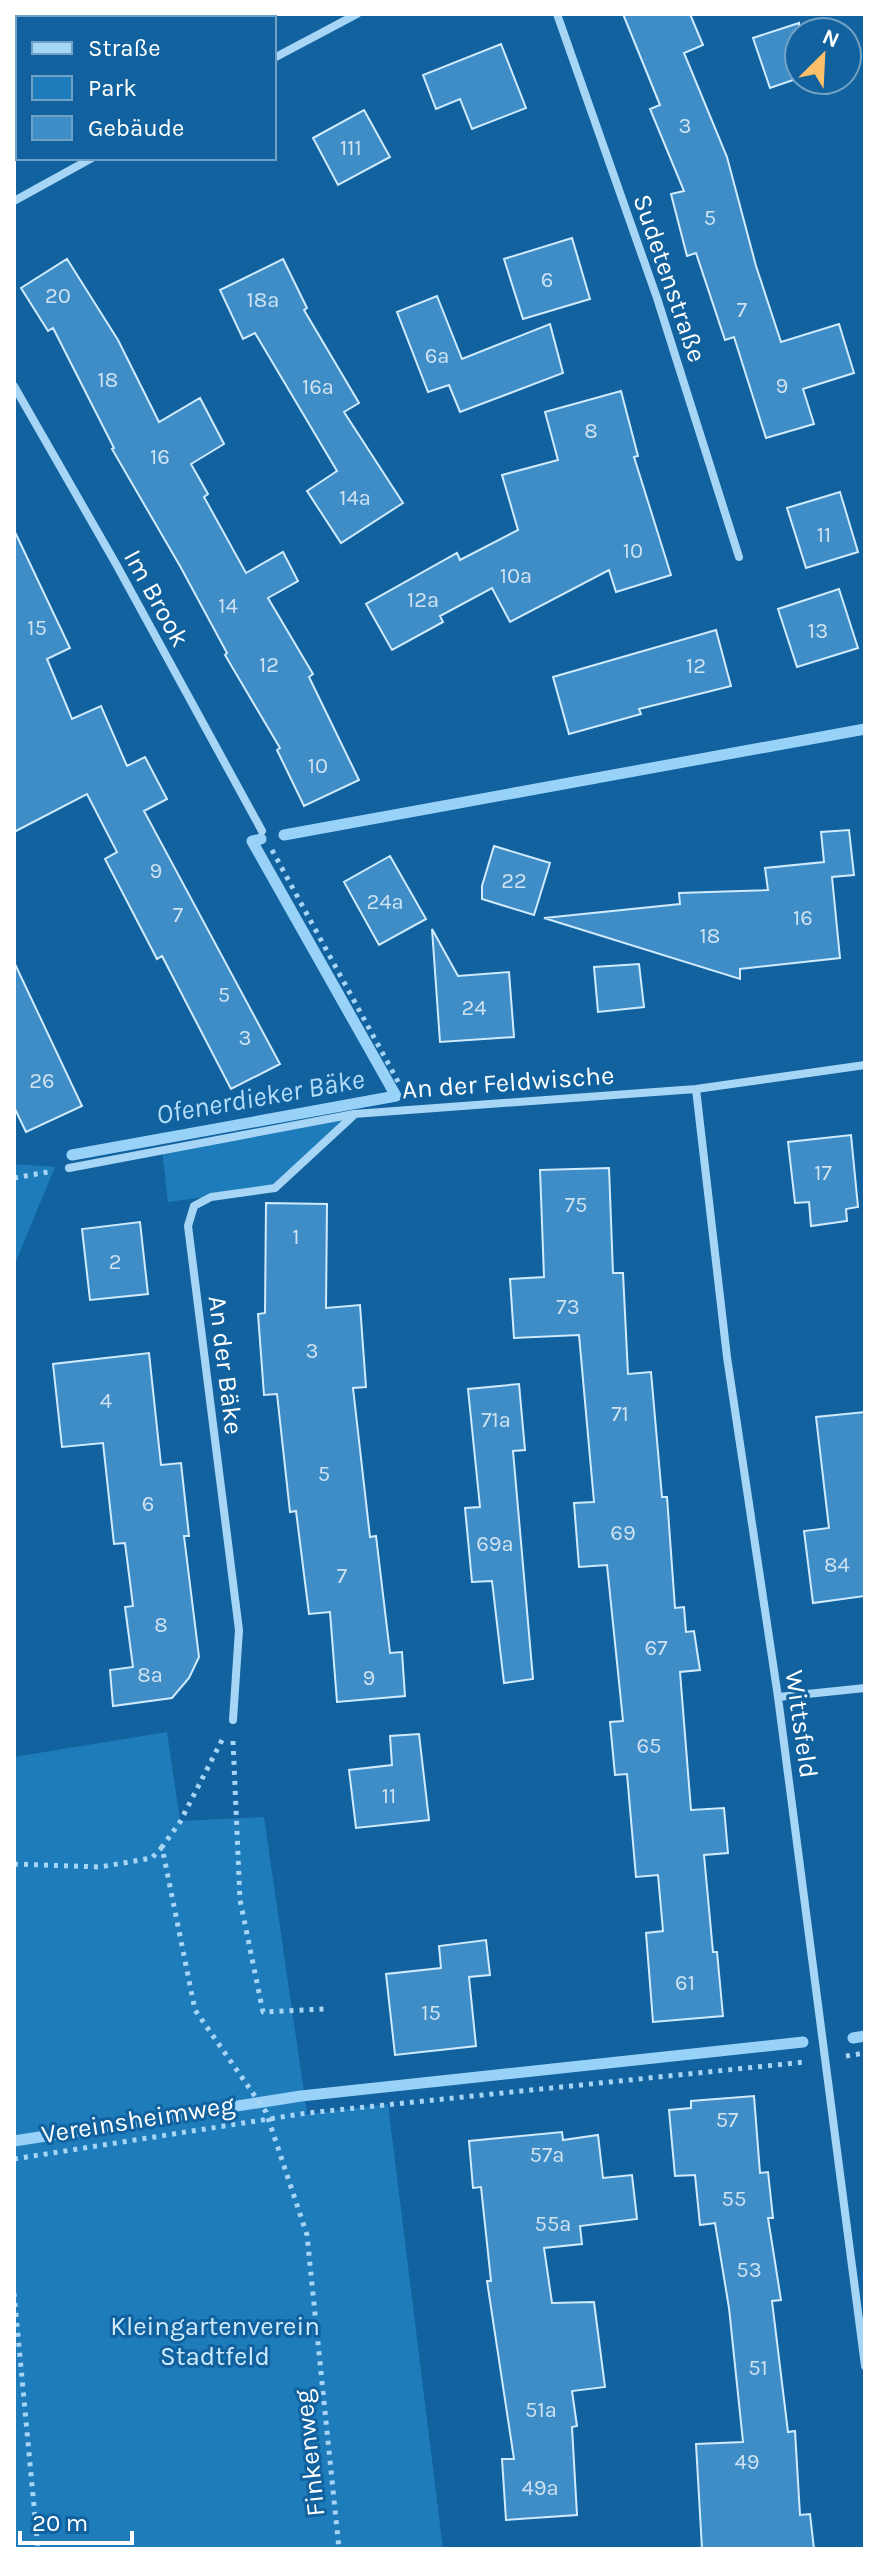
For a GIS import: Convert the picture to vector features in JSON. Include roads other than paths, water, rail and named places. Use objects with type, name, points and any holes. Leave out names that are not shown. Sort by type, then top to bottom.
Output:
[{"type":"street","points":[[276,57],[357,14]]},
{"type":"street","name":"Sudetenstraße","points":[[557,14],[661,310],[739,557]]},
{"type":"street","points":[[14,201],[88,160]]},
{"type":"street","name":"Im Brook","points":[[14,386],[124,578],[262,831]]},
{"type":"street","name":"An der Feldwische","points":[[69,1168],[354,1114],[696,1089],[865,1065]]},
{"type":"street","name":"Wittsfeld","points":[[696,1089],[727,1357],[778,1697],[865,2366]]},
{"type":"street","name":"An der Bäke","points":[[233,1720],[239,1630],[188,1226],[194,1206],[211,1197],[275,1188],[354,1114]]},
{"type":"street","points":[[778,1697],[865,1688]]},
{"type":"waterway","name":"Ofenerdieker Bäke","points":[[284,835],[865,729]]},
{"type":"waterway","name":"Ofenerdieker Bäke","points":[[72,1155],[396,1096],[252,841],[261,839]]},
{"type":"waterway","points":[[853,2038],[865,2036]]},
{"type":"waterway","points":[[14,2141],[301,2096],[803,2042]]},
{"type":"park label","name":"Kleingartenverein Stadtfeld","points":[[215,2341]]}]
